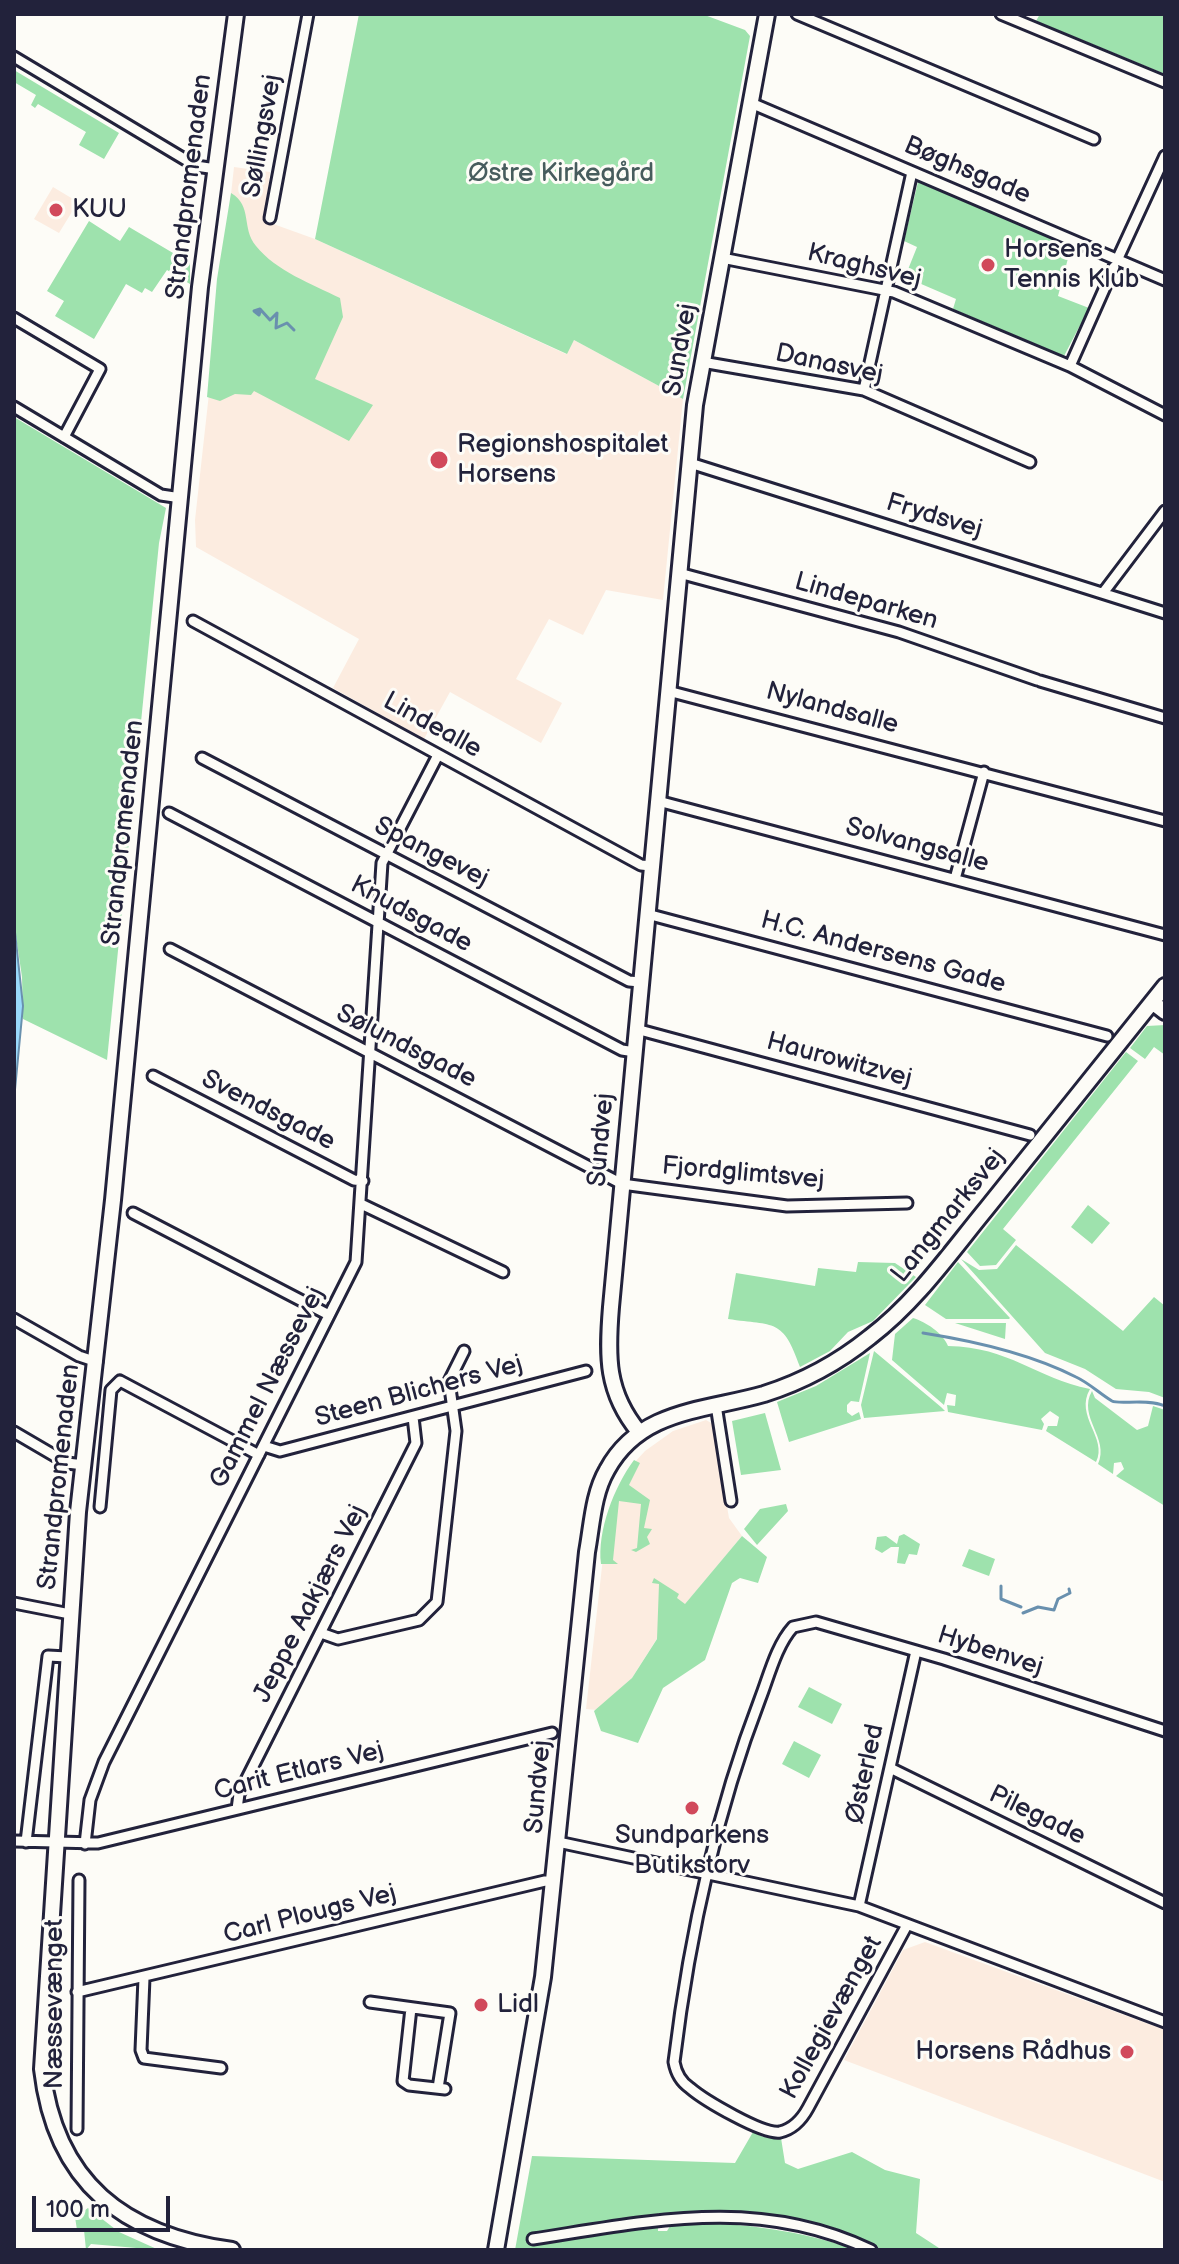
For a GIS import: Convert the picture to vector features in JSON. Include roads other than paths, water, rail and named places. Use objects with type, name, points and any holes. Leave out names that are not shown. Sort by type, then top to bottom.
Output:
[{"type":"street","name":"Strandpromenaden","points":[[232,2250],[165,2236],[131,2220],[98,2195],[61,2145],[46,2104],[42,2042],[70,1614],[84,1465],[97,1362],[200,287],[236,14]]},
{"type":"street","name":"Søllingsvej","points":[[270,218],[308,14]]},
{"type":"street","name":"Sundvej","points":[[496,2250],[540,2000],[587,1552],[598,1491],[616,1456],[639,1432],[615,1396],[607,1361],[640,982],[702,362],[767,14]]},
{"type":"street","points":[[797,14],[1094,139]]},
{"type":"street","points":[[1001,14],[1165,82]]},
{"type":"street","points":[[14,57],[196,166],[216,169]]},
{"type":"street","name":"Bøghsgade","points":[[751,103],[1116,263],[1165,280]]},
{"type":"street","points":[[1070,366],[1165,156]]},
{"type":"street","points":[[864,390],[912,172]]},
{"type":"street","name":"Kraghsvej","points":[[722,258],[885,290],[1070,366],[1165,415]]},
{"type":"street","points":[[14,318],[100,369],[64,437]]},
{"type":"street","name":"Danasvej","points":[[702,362],[864,390],[1030,462]]},
{"type":"street","points":[[14,407],[161,495],[181,498]]},
{"type":"street","name":"Frydsvej","points":[[690,463],[1165,613]]},
{"type":"street","points":[[1103,593],[1165,511]]},
{"type":"street","name":"Lindeparken","points":[[679,573],[877,625],[1039,680],[1165,718]]},
{"type":"street","name":"Lindealle","points":[[193,621],[641,865],[651,866]]},
{"type":"street","name":"Nylandsalle","points":[[668,691],[1165,821]]},
{"type":"street","points":[[385,854],[438,755]]},
{"type":"street","name":"Spangevej","points":[[202,758],[629,981],[640,982]]},
{"type":"street","points":[[955,879],[984,772]]},
{"type":"street","name":"Solvangsalle","points":[[658,801],[1165,935]]},
{"type":"street","name":"Knudsgade","points":[[169,813],[622,1050],[635,1052]]},
{"type":"street","name":"Gammel Næssevej","points":[[85,1844],[90,1800],[98,1774],[359,1255],[385,854]]},
{"type":"street","name":"H.C. Andersens Gade","points":[[647,914],[1107,1036]]},
{"type":"street","name":"Sølundsgade","points":[[170,949],[622,1184]]},
{"type":"street","name":"Langmarksvej","points":[[639,1432],[670,1415],[800,1380],[845,1354],[890,1322],[935,1273],[1165,986]]},
{"type":"street","points":[[1152,1002],[1165,1012]]},
{"type":"street","name":"Haurowitzvej","points":[[636,1029],[1030,1135]]},
{"type":"street","name":"Svendsgade","points":[[153,1076],[354,1180],[363,1181]]},
{"type":"street","name":"Fjordglimtsvej","points":[[622,1184],[787,1206],[907,1203]]},
{"type":"street","points":[[361,1204],[503,1272]]},
{"type":"street","points":[[133,1213],[329,1315]]},
{"type":"street","points":[[14,1319],[79,1356],[97,1362]]},
{"type":"street","points":[[321,1633],[338,1639],[419,1620],[434,1608],[439,1595],[456,1431],[449,1381],[464,1351]]},
{"type":"street","name":"Steen Blichers Vej","points":[[261,1450],[280,1451],[586,1371]]},
{"type":"street","points":[[100,1507],[111,1390],[120,1381],[261,1450]]},
{"type":"street","points":[[716,1405],[731,1501]]},
{"type":"street","name":"Jeppe Aakjærs Vej","points":[[237,1809],[239,1794],[416,1443],[413,1417]]},
{"type":"street","points":[[14,1432],[67,1463],[84,1465]]},
{"type":"street","points":[[14,1603],[70,1614]]},
{"type":"street","name":"Hybenvej","points":[[800,1624],[816,1622],[916,1651],[1165,1731]]},
{"type":"street","name":"Kollegievænget","points":[[800,1624],[787,1634],[754,1716],[706,1872],[677,2036],[676,2072],[690,2088],[769,2131],[779,2132],[801,2119],[907,1925]]},
{"type":"street","name":"Østerled","points":[[859,1906],[916,1651]]},
{"type":"street","points":[[26,1842],[48,1656],[67,1657]]},
{"type":"street","name":"Carit Etlars Vej","points":[[54,1844],[85,1844],[552,1733]]},
{"type":"street","name":"Pilegade","points":[[890,1768],[1165,1903]]},
{"type":"street","points":[[14,1841],[54,1844]]},
{"type":"street","points":[[558,1842],[859,1906],[1165,2022]]},
{"type":"street","name":"Næssevænget","points":[[77,2129],[79,1880]]},
{"type":"street","name":"Carl Plougs Vej","points":[[77,1992],[533,1884],[554,1882]]},
{"type":"street","points":[[144,1978],[141,2050],[144,2058],[221,2068]]},
{"type":"street","points":[[370,2002],[450,2013],[442,2088],[409,2085],[403,2081],[411,2008]]},
{"type":"street","points":[[533,2239],[660,2218],[721,2215],[785,2222],[871,2250]]},
{"type":"water","points":[[14,923],[23,1006],[14,1100]]},
{"type":"waterway","points":[[256,312],[260,312],[259,315],[254,311],[260,309],[270,320],[277,313],[276,328],[287,323],[294,330]]},
{"type":"waterway","points":[[923,1333],[981,1344],[1039,1361],[1081,1379],[1112,1401],[1150,1402],[1165,1406]]},
{"type":"waterway","points":[[1001,1586],[1001,1599],[1021,1607]]},
{"type":"waterway","points":[[1023,1613],[1038,1607],[1054,1610],[1058,1599],[1070,1593],[1069,1589]]},
{"type":"place","name":"KUU","points":[[56,210]]},
{"type":"place","name":"Horsens Tennis Klub","points":[[988,265]]},
{"type":"place","name":"Regionshospitalet Horsens","points":[[439,460]]},
{"type":"place","name":"Sundparkens Butikstorv","points":[[692,1808]]},
{"type":"place","name":"Lidl","points":[[481,2005]]},
{"type":"place","name":"Horsens Rådhus","points":[[1127,2052]]},
{"type":"park label","name":"Østre Kirkegård","points":[[561,174]]}]
